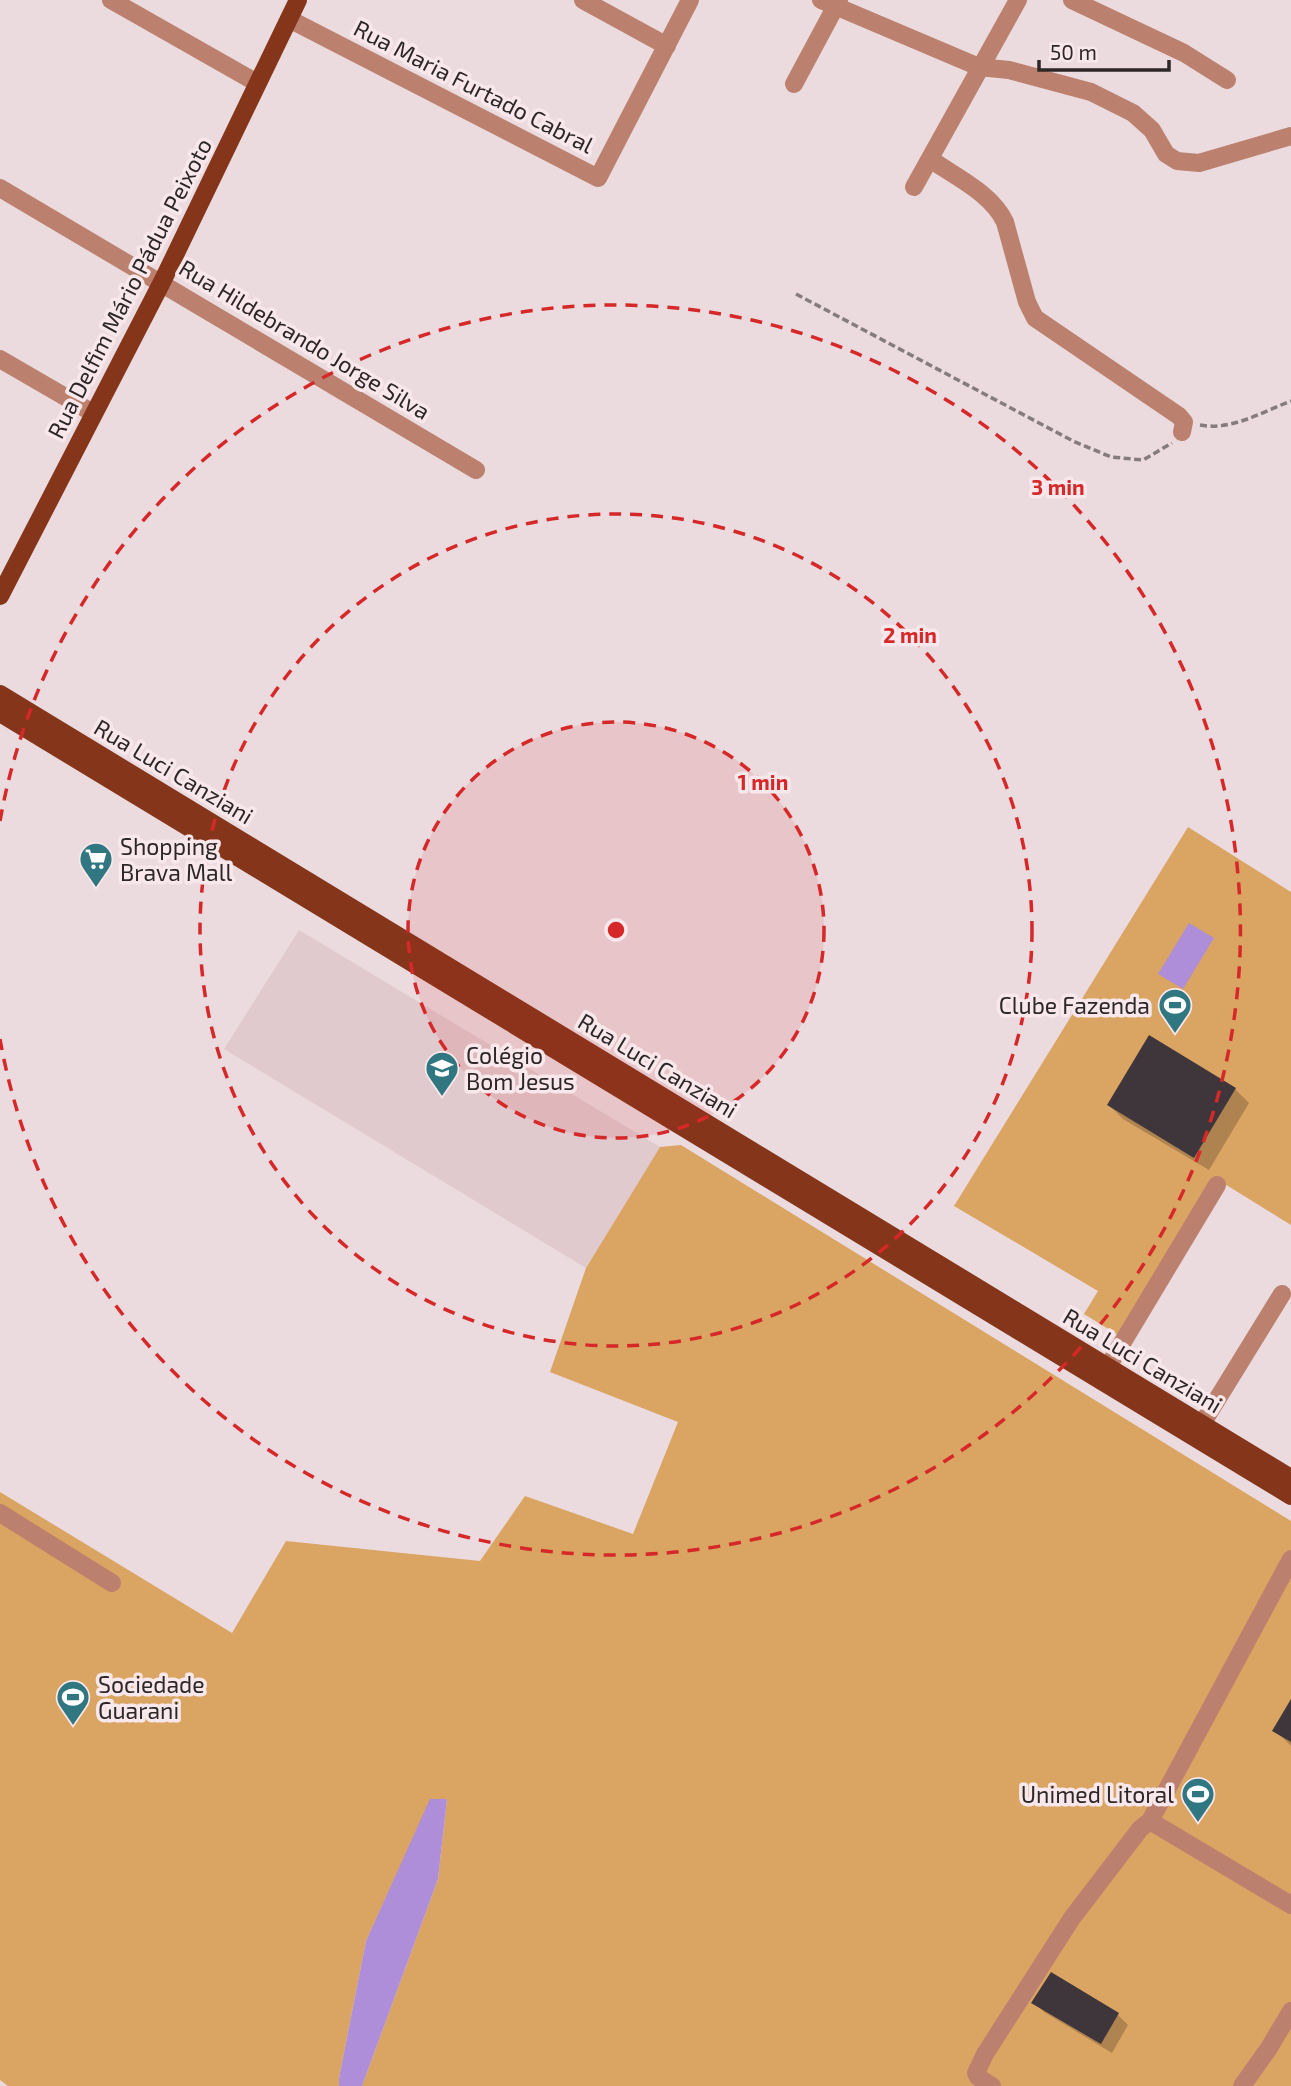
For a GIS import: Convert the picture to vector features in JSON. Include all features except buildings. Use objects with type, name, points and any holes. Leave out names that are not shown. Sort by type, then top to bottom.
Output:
[{"type":"main road","name":"Rua Delfim Mário Pádua Peixoto","points":[[0,596],[6,571],[162,282],[298,0]]},
{"type":"main road","name":"Rua Luci Canziani","points":[[0,694],[1104,1374],[1291,1496]]},
{"type":"main road","name":"Rua Luci Canziani","points":[[0,713],[1104,1374],[1202,1424],[1291,1478]]},
{"type":"street","points":[[111,0],[257,83]]},
{"type":"street","points":[[583,0],[667,46],[690,0]]},
{"type":"street","points":[[914,187],[1018,0]]},
{"type":"street","points":[[1072,0],[1184,53],[1227,80]]},
{"type":"street","points":[[794,84],[832,2],[979,67],[1009,70],[1091,92],[1133,113],[1152,130],[1166,154],[1177,161],[1199,163],[1291,136]]},
{"type":"street","name":"Rua Maria Furtado Cabral","points":[[289,19],[598,178],[667,46]]},
{"type":"street","points":[[930,159],[987,198],[999,210],[1027,302],[1035,318],[1179,416],[1183,427]]},
{"type":"street","name":"Rua Hildebrando Jorge Silva","points":[[0,188],[476,470]]},
{"type":"street","points":[[0,359],[93,413]]},
{"type":"street","points":[[1104,1374],[1217,1185]]},
{"type":"street","points":[[1202,1424],[1282,1294]]},
{"type":"street","points":[[0,1513],[112,1583]]},
{"type":"street","points":[[992,2086],[976,2073],[985,2054],[1072,1918],[1140,1829],[1150,1821],[1291,1559]]},
{"type":"street","points":[[1150,1821],[1291,1905]]},
{"type":"street","points":[[1242,2086],[1269,2049],[1291,2011]]},
{"type":"path","points":[[796,294],[1073,442],[1111,457],[1143,460],[1174,442],[1183,427],[1214,427],[1238,422],[1291,401]]},
{"type":"shaded area","name":"Clube Fazenda","points":[[1188,827],[1291,892],[1291,1225],[1215,1178],[1118,1335],[1084,1314],[1098,1291],[954,1206]]},
{"type":"shaded area","points":[[1189,923],[1214,938],[1183,989],[1158,974]]},
{"type":"shaded area","name":"Colégio Bom Jesus","points":[[299,930],[660,1147],[586,1268],[224,1049]]},
{"type":"shaded area","points":[[681,1145],[1291,1521],[1291,2086],[362,2086],[438,1879],[447,1799],[431,1799],[366,1941],[339,2086],[8,2086],[0,2080],[0,1492],[232,1633],[286,1541],[480,1561],[525,1496],[633,1534],[678,1422],[550,1372],[586,1268],[660,1147]]},
{"type":"shaded area","points":[[430,1799],[447,1799],[438,1879],[362,2086],[339,2086],[366,1941]]},
{"type":"place","name":"Shopping Brava Mall","points":[[96,889]]},
{"type":"place","name":"Clube Fazenda","points":[[1175,1035]]},
{"type":"place","name":"Colégio Bom Jesus","points":[[442,1098]]},
{"type":"place","name":"Sociedade Guarani","points":[[73,1727]]},
{"type":"place","name":"Unimed Litoral","points":[[1198,1824]]}]
